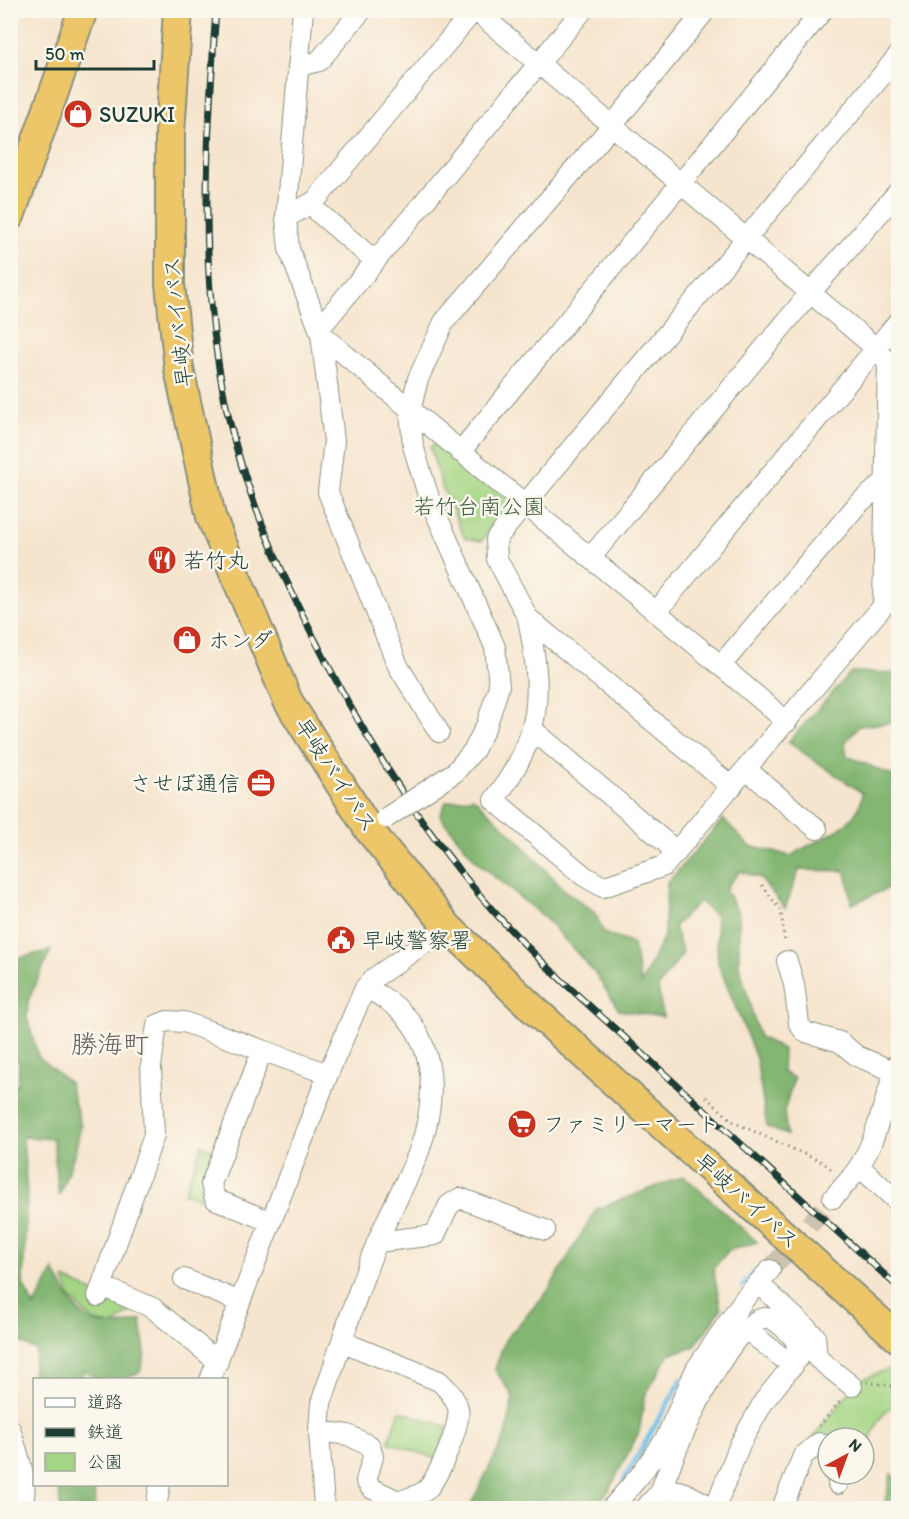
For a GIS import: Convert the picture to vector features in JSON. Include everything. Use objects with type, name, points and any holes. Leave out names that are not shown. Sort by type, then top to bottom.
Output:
[{"type":"highway","points":[[10,216],[20,166],[83,10]]},
{"type":"highway","name":"早岐バイパス","points":[[178,10],[170,134],[170,284],[179,369],[211,517],[288,701],[378,824],[448,927],[530,1006],[898,1338]]},
{"type":"street","points":[[303,10],[286,218],[289,249],[320,332],[334,441],[328,492],[398,666],[439,732]]},
{"type":"street","points":[[298,66],[319,61],[362,10]]},
{"type":"street","points":[[286,218],[315,201],[475,10],[611,127],[745,238],[877,349],[888,362],[883,606],[788,722],[664,866],[622,882],[603,887],[584,876],[494,800],[514,773],[532,730],[538,676],[528,618],[497,559],[496,539],[745,238],[898,56]]},
{"type":"street","points":[[320,332],[374,260],[583,10]]},
{"type":"street","points":[[378,824],[454,772],[474,750],[487,724],[499,686],[495,647],[429,498],[412,446],[410,411],[418,379],[444,321],[611,127],[706,10]]},
{"type":"street","points":[[460,452],[823,10]]},
{"type":"street","points":[[591,557],[810,293],[898,192]]},
{"type":"street","points":[[319,213],[374,260]]},
{"type":"street","points":[[657,611],[898,322]]},
{"type":"street","points":[[320,332],[410,411],[657,611],[788,722]]},
{"type":"street","points":[[721,664],[858,504],[887,480]]},
{"type":"street","points":[[528,618],[732,787]]},
{"type":"street","points":[[532,730],[677,852]]},
{"type":"street","points":[[747,770],[817,829]]},
{"type":"street","points":[[328,1074],[184,1022],[167,1021],[157,1025],[151,1066],[154,1135],[100,1291],[153,1308],[214,1371],[328,1074],[364,988],[374,978],[448,927]]},
{"type":"street","points":[[787,961],[794,984],[799,1024],[805,1032],[840,1042],[856,1056],[897,1068],[871,1144],[860,1167],[833,1198]]},
{"type":"street","points":[[324,1509],[319,1431],[321,1403],[377,1242],[419,1150],[431,1084],[429,1061],[414,1026],[376,993],[364,988]]},
{"type":"street","points":[[262,1051],[211,1184],[215,1199],[271,1222]]},
{"type":"street","points":[[860,1167],[898,1202]]},
{"type":"street","points":[[377,1242],[435,1234],[448,1204],[460,1198],[544,1230]]},
{"type":"street","points":[[612,1509],[641,1474],[666,1438],[696,1369],[764,1277],[815,1336],[818,1358],[852,1386]]},
{"type":"street","points":[[184,1279],[240,1302]]},
{"type":"street","points":[[646,1509],[661,1490],[713,1371],[754,1322],[764,1318],[776,1323],[798,1343],[799,1357],[764,1401],[704,1506],[680,1491],[661,1490]]},
{"type":"street","points":[[319,1431],[348,1435],[370,1446],[373,1457],[366,1481],[371,1488],[398,1501],[426,1490],[436,1478],[458,1421],[458,1409],[448,1389],[439,1381],[343,1341]]},
{"type":"street","points":[[10,1429],[19,1460],[25,1500],[21,1509]]},
{"type":"street","points":[[782,1509],[803,1456],[816,1445]]},
{"type":"street","points":[[156,1509],[160,1486]]},
{"type":"path","points":[[762,885],[781,911],[787,961]]},
{"type":"path","points":[[706,1097],[735,1123],[822,1162],[847,1182]]},
{"type":"path","points":[[829,1426],[852,1386],[858,1381],[898,1387]]},
{"type":"green space","name":"若竹台南公園","points":[[440,442],[507,498],[510,510],[481,541],[465,538],[442,487],[430,447]]},
{"type":"green space","points":[[851,672],[898,673],[898,722],[859,726],[845,743],[847,756],[898,778],[898,879],[896,885],[852,904],[846,871],[799,870],[785,908],[760,878],[740,871],[725,889],[739,914],[739,965],[759,1037],[783,1049],[782,1072],[794,1078],[784,1111],[787,1135],[767,1127],[756,1058],[718,963],[716,916],[699,901],[674,927],[683,953],[658,987],[663,1017],[619,1010],[595,973],[547,920],[477,862],[440,816],[446,802],[473,797],[521,843],[564,890],[595,913],[604,933],[633,944],[641,984],[664,936],[667,883],[723,819],[749,846],[791,856],[836,831],[854,816],[860,805],[862,793],[788,742]]},
{"type":"green space","points":[[51,950],[28,1001],[27,1018],[38,1056],[69,1083],[81,1126],[75,1152],[59,1196],[53,1139],[23,1137],[27,1195],[23,1284],[34,1307],[54,1270],[69,1299],[86,1318],[108,1325],[141,1320],[145,1354],[140,1372],[125,1378],[94,1378],[83,1369],[82,1378],[33,1378],[33,1400],[30,1389],[36,1350],[11,1338],[10,1088],[18,1083],[19,1063],[11,1052],[10,960]]},
{"type":"green space","points":[[202,1145],[217,1151],[199,1198],[184,1193]]},
{"type":"green space","points":[[684,1176],[757,1242],[728,1251],[713,1269],[721,1309],[694,1347],[669,1354],[645,1396],[639,1432],[609,1490],[594,1508],[469,1508],[507,1432],[513,1396],[495,1370],[505,1340],[548,1291],[596,1209]]},
{"type":"green space","points":[[64,1279],[132,1311],[112,1326],[94,1321],[70,1297]]},
{"type":"green space","points":[[898,1365],[898,1402],[887,1411],[876,1426],[822,1426],[858,1381]]},
{"type":"green space","points":[[400,1411],[448,1427],[437,1459],[388,1442]]},
{"type":"green space","points":[[891,1473],[898,1480],[898,1508],[884,1508]]},
{"type":"green space","points":[[59,1486],[94,1486],[95,1508],[60,1508]]},
{"type":"waterway","points":[[742,1287],[756,1270]]},
{"type":"waterway","points":[[623,1481],[682,1379]]},
{"type":"tunnel","points":[[770,1270],[833,1198]]},
{"type":"railway","points":[[216,10],[207,198],[210,292],[222,385],[228,417],[257,511],[282,571],[330,670],[375,748],[424,824],[479,895],[509,928],[544,964],[898,1287]]},
{"type":"place","name":"SUZUKI","points":[[78,114]]},
{"type":"place","name":"若竹丸","points":[[162,560]]},
{"type":"place","name":"ホンダ","points":[[187,640]]},
{"type":"place","name":"させぼ通信","points":[[261,783]]},
{"type":"place","name":"早岐警察署","points":[[341,940]]},
{"type":"place","name":"ファミリーマート","points":[[522,1124]]},
{"type":"district","name":"勝海町","points":[[110,1044]]}]
